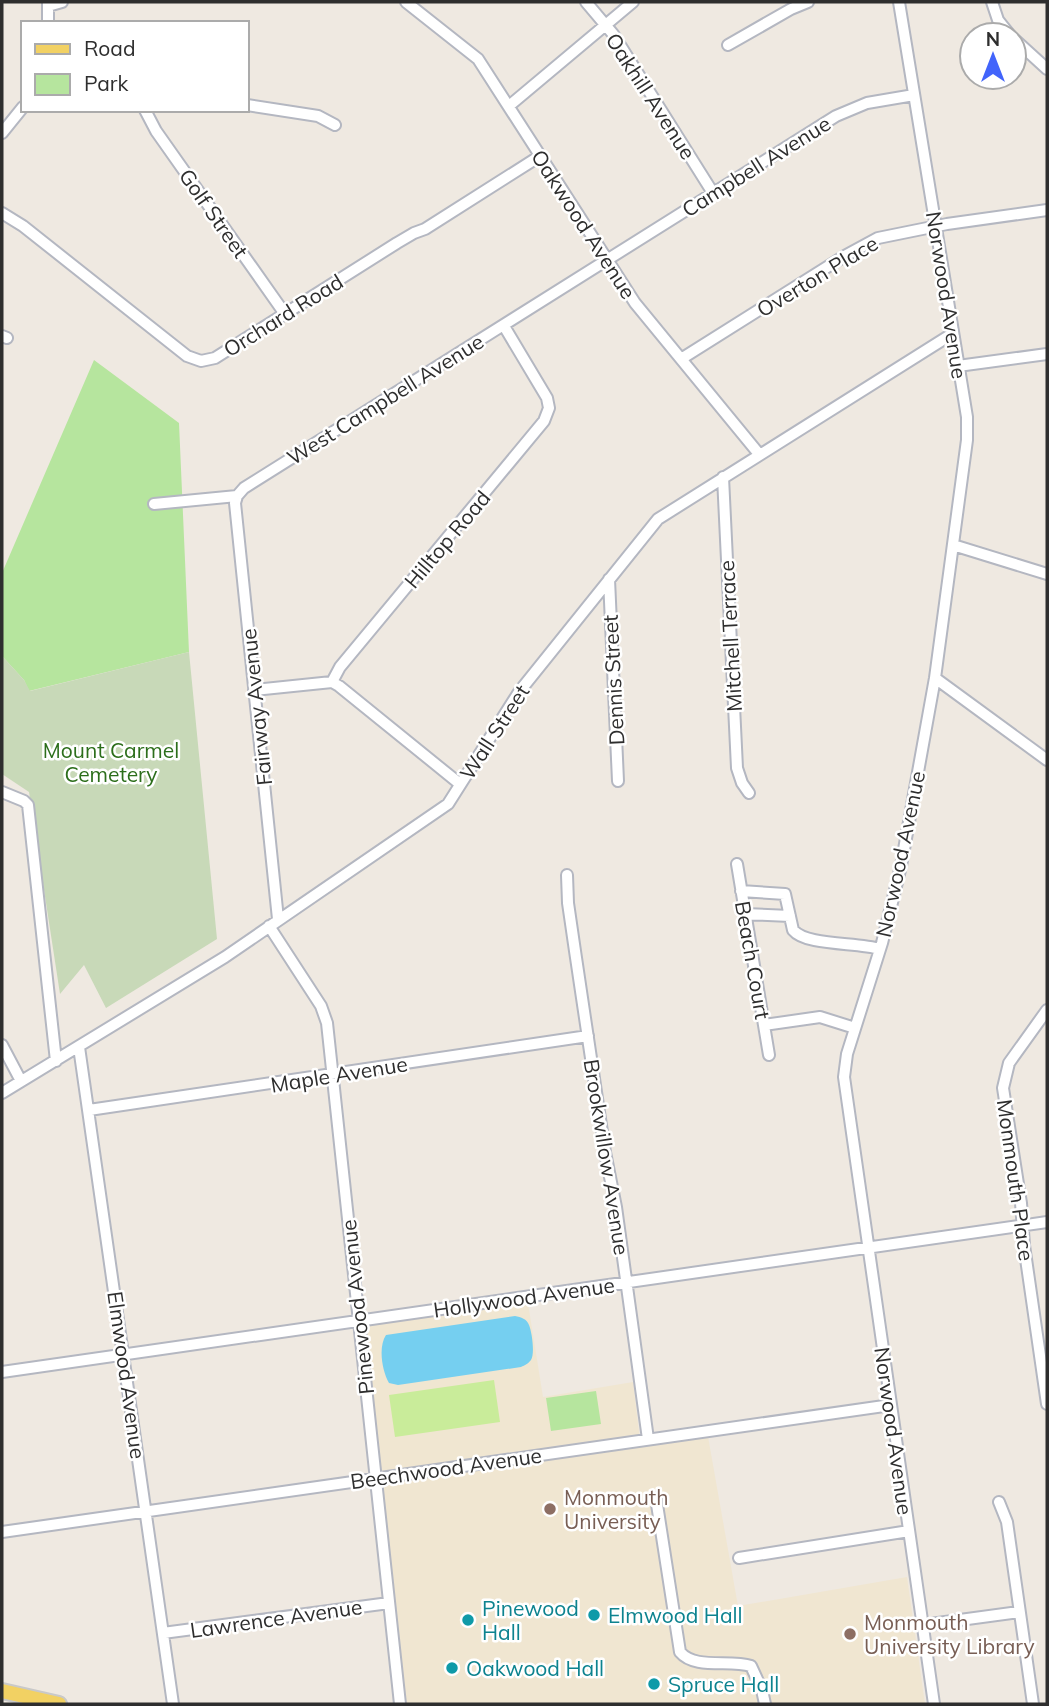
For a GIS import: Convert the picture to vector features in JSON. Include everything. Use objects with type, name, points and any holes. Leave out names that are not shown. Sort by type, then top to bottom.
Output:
[{"type":"main road","points":[[2,1691],[59,1704]]},
{"type":"street","points":[[48,4],[62,2]]},
{"type":"street","name":"Oakwood Avenue","points":[[406,2],[473,54],[635,303],[759,454]]},
{"type":"street","name":"Oakhill Avenue","points":[[586,2],[606,25],[713,193]]},
{"type":"street","points":[[509,106],[633,2]]},
{"type":"street","points":[[728,45],[808,2]]},
{"type":"street","name":"Norwood Avenue","points":[[899,2],[967,417],[967,440],[935,678],[901,866],[880,949],[847,1054],[844,1077],[934,1704]]},
{"type":"street","points":[[992,2],[999,21]]},
{"type":"street","points":[[1028,51],[1046,66]]},
{"type":"street","name":"Campbell Avenue","points":[[606,260],[849,109],[914,95]]},
{"type":"street","points":[[248,105],[318,116],[335,125]]},
{"type":"street","points":[[2,133],[21,109]]},
{"type":"street","name":"Golf Street","points":[[146,112],[156,131],[285,314]]},
{"type":"street","name":"Orchard Road","points":[[2,213],[23,226],[193,359],[201,361],[215,358],[540,156]]},
{"type":"street","name":"Overton Place","points":[[681,359],[870,242],[888,235],[936,226],[1047,210]]},
{"type":"street","name":"West Campbell Avenue","points":[[237,496],[244,488],[606,260]]},
{"type":"street","name":"Hilltop Road","points":[[332,682],[340,667],[546,418],[549,408],[547,398],[503,326]]},
{"type":"street","name":"Wall Street","points":[[2,1093],[225,957],[447,804],[519,692],[658,519],[952,334]]},
{"type":"street","points":[[958,366],[1047,354]]},
{"type":"street","name":"Mitchell Terrace","points":[[723,477],[737,768],[741,783],[749,793]]},
{"type":"street","points":[[154,504],[237,496]]},
{"type":"street","name":"Fairway Avenue","points":[[237,496],[235,503],[273,922]]},
{"type":"street","points":[[953,545],[1047,574]]},
{"type":"street","name":"Dennis Street","points":[[608,579],[618,781]]},
{"type":"street","points":[[935,678],[1047,760]]},
{"type":"street","points":[[254,690],[332,682],[460,785]]},
{"type":"street","points":[[2,792],[28,805],[56,1061]]},
{"type":"street","name":"Beach Court","points":[[737,864],[769,1055]]},
{"type":"street","name":"Brookwillow Avenue","points":[[567,875],[568,903],[627,1282],[648,1439]]},
{"type":"street","points":[[741,891],[785,894],[795,933],[806,940],[861,944],[880,949]]},
{"type":"street","points":[[745,914],[790,916]]},
{"type":"street","name":"Pinewood Avenue","points":[[273,922],[323,1009],[327,1023],[400,1704]]},
{"type":"street","name":"Monmouth Place","points":[[1047,1010],[1016,1051],[1003,1081],[1047,1404]]},
{"type":"street","points":[[764,1025],[820,1017],[855,1028]]},
{"type":"street","name":"Maple Avenue","points":[[89,1110],[588,1036]]},
{"type":"street","points":[[2,1045],[21,1082]]},
{"type":"street","name":"Elmwood Avenue","points":[[79,1047],[173,1704]]},
{"type":"street","name":"Hollywood Avenue","points":[[2,1372],[1047,1222]]},
{"type":"street","name":"Beechwood Avenue","points":[[2,1532],[891,1405]]},
{"type":"street","points":[[656,1498],[680,1652],[691,1660],[736,1662],[751,1666],[765,1704]]},
{"type":"street","points":[[999,1502],[1007,1522],[1033,1704]]},
{"type":"street","points":[[740,1558],[909,1531]]},
{"type":"street","name":"Lawrence Avenue","points":[[163,1633],[389,1603]]},
{"type":"street","points":[[923,1625],[1019,1612]]},
{"type":"shaded area","name":"Monmouth University","points":[[527,1297],[543,1397],[633,1382],[640,1440],[707,1431],[738,1606],[907,1577],[925,1704],[399,1704],[359,1321]]},
{"type":"green space","points":[[94,360],[179,423],[189,652],[29,691],[24,680],[2,656],[2,573]]},
{"type":"green space","name":"Mount Carmel Cemetery","points":[[189,652],[217,939],[106,1008],[84,965],[60,994],[29,792],[2,774],[2,656],[24,680],[30,691]]},
{"type":"green space","points":[[494,1380],[500,1422],[395,1437],[389,1395]]},
{"type":"green space","points":[[596,1391],[601,1424],[551,1431],[546,1398]]},
{"type":"water","points":[[515,1316],[527,1321],[531,1333],[532,1357],[525,1365],[398,1385],[389,1383],[382,1359],[382,1346],[386,1335]]},
{"type":"place","name":"Monmouth University","points":[[550,1509]]},
{"type":"place","name":"Elmwood Hall","points":[[594,1615]]},
{"type":"place","name":"Pinewood Hall","points":[[468,1620]]},
{"type":"place","name":"Monmouth University Library","points":[[850,1634]]},
{"type":"place","name":"Oakwood Hall","points":[[452,1668]]},
{"type":"place","name":"Spruce Hall","points":[[654,1684]]}]
